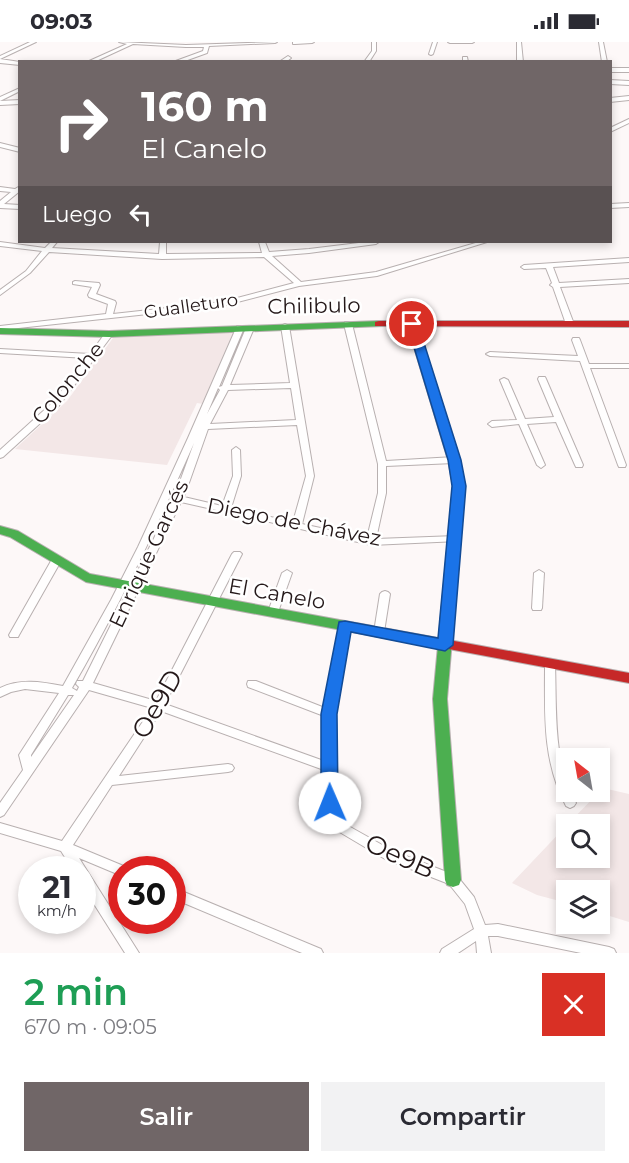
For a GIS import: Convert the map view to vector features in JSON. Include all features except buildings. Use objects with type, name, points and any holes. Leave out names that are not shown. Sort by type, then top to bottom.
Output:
[{"type":"street","points":[[0,59],[34,42]]},
{"type":"street","points":[[121,42],[207,46],[274,43]]},
{"type":"street","points":[[295,43],[312,42]]},
{"type":"street","points":[[367,60],[374,51],[374,42]]},
{"type":"street","points":[[431,54],[435,42]]},
{"type":"street","points":[[450,42],[472,42]]},
{"type":"street","points":[[519,42],[520,60]]},
{"type":"street","points":[[601,42],[604,60]]},
{"type":"street","points":[[94,60],[134,43]]},
{"type":"street","points":[[181,60],[205,52],[207,46]]},
{"type":"street","points":[[0,48],[15,51]]},
{"type":"street","points":[[284,60],[288,58]]},
{"type":"street","points":[[0,59],[18,64]]},
{"type":"street","points":[[612,70],[629,70]]},
{"type":"street","points":[[612,82],[629,83]]},
{"type":"street","points":[[0,101],[18,90]]},
{"type":"street","points":[[612,100],[629,98]]},
{"type":"street","points":[[0,101],[18,102]]},
{"type":"street","points":[[612,129],[628,123]]},
{"type":"street","points":[[9,147],[18,142]]},
{"type":"street","points":[[0,145],[18,149]]},
{"type":"street","points":[[0,189],[17,190]]},
{"type":"street","points":[[0,205],[17,190]]},
{"type":"street","points":[[0,205],[18,207]]},
{"type":"street","points":[[612,206],[629,206]]},
{"type":"street","points":[[0,293],[28,272],[53,243]]},
{"type":"street","points":[[162,257],[163,243]]},
{"type":"street","points":[[262,243],[266,255],[299,284]]},
{"type":"street","points":[[0,244],[47,250],[162,257],[266,255],[329,250],[370,243]]},
{"type":"street","name":"Gualleturo","points":[[0,331],[222,304],[299,284],[377,274],[448,255],[480,243]]},
{"type":"street","points":[[524,267],[629,260]]},
{"type":"street","points":[[549,266],[570,324]]},
{"type":"street","points":[[75,282],[96,285],[92,295],[112,303],[109,317]]},
{"type":"street","points":[[554,285],[629,282]]},
{"type":"street","points":[[348,324],[382,464],[382,493],[371,542]]},
{"type":"street","name":"Chilibulo","points":[[0,331],[109,334],[348,324],[629,324]]},
{"type":"street","points":[[412,324],[454,460],[459,486],[440,719],[453,880],[470,901],[481,931],[484,953]]},
{"type":"street","points":[[285,326],[310,476],[297,525]]},
{"type":"street","name":"Enrique Garcés","points":[[0,813],[83,690],[168,496],[201,427],[225,388],[245,328]]},
{"type":"street","name":"Enrique Garcés","points":[[28,769],[25,755],[70,687],[179,498],[214,389],[245,328]]},
{"type":"street","name":"Colonche","points":[[0,455],[55,405],[109,334]]},
{"type":"street","points":[[576,340],[622,465]]},
{"type":"street","points":[[0,351],[92,357]]},
{"type":"street","points":[[490,354],[629,366]]},
{"type":"street","points":[[542,379],[579,465]]},
{"type":"street","points":[[504,380],[541,465]]},
{"type":"street","points":[[214,389],[294,386]]},
{"type":"street","points":[[492,424],[559,419]]},
{"type":"street","points":[[201,427],[300,422]]},
{"type":"street","points":[[226,509],[237,477],[236,450]]},
{"type":"street","points":[[382,464],[454,460]]},
{"type":"street","name":"Diego de Chávez","points":[[168,496],[371,542],[456,539]]},
{"type":"street","name":"El Canelo","points":[[0,530],[14,534],[86,578],[629,678]]},
{"type":"street","name":"Oe9D","points":[[65,847],[159,706],[237,554]]},
{"type":"street","points":[[14,635],[56,561]]},
{"type":"street","points":[[273,612],[287,573]]},
{"type":"street","points":[[537,608],[539,573]]},
{"type":"street","points":[[379,632],[385,594]]},
{"type":"street","name":"Oe9B","points":[[345,626],[329,714],[330,821],[389,855],[453,880]]},
{"type":"street","points":[[550,664],[551,731],[556,776],[570,803]]},
{"type":"street","points":[[252,684],[329,714]]},
{"type":"street","points":[[0,693],[10,686],[21,685],[70,687],[159,706],[329,766]]},
{"type":"street","points":[[110,781],[228,768]]},
{"type":"street","points":[[0,828],[65,847],[108,865]]},
{"type":"street","points":[[65,847],[71,856]]},
{"type":"street","points":[[96,896],[132,953]]},
{"type":"street","points":[[186,898],[316,953]]},
{"type":"street","points":[[447,953],[481,931],[508,932],[609,953]]},
{"type":"shaded area","points":[[238,330],[203,404],[197,403],[167,465],[15,449],[67,401],[113,338]]},
{"type":"shaded area","points":[[610,790],[629,794],[629,922],[610,916],[610,880],[556,880],[556,900],[537,895],[512,883],[556,837],[556,868],[610,868],[610,814],[578,814],[589,802],[610,802]]},
{"type":"traffic: fast","points":[[0,331],[109,334],[379,324]]},
{"type":"traffic: fast","points":[[412,324],[454,460],[459,486],[440,699],[453,880]]},
{"type":"traffic: fast","points":[[0,530],[14,534],[86,578],[427,641]]},
{"type":"traffic: jam","points":[[379,324],[629,324]]},
{"type":"traffic: jam","points":[[427,641],[629,678]]},
{"type":"route","points":[[330,803],[329,714],[345,626],[445,645],[459,486],[454,460],[412,324]]}]
